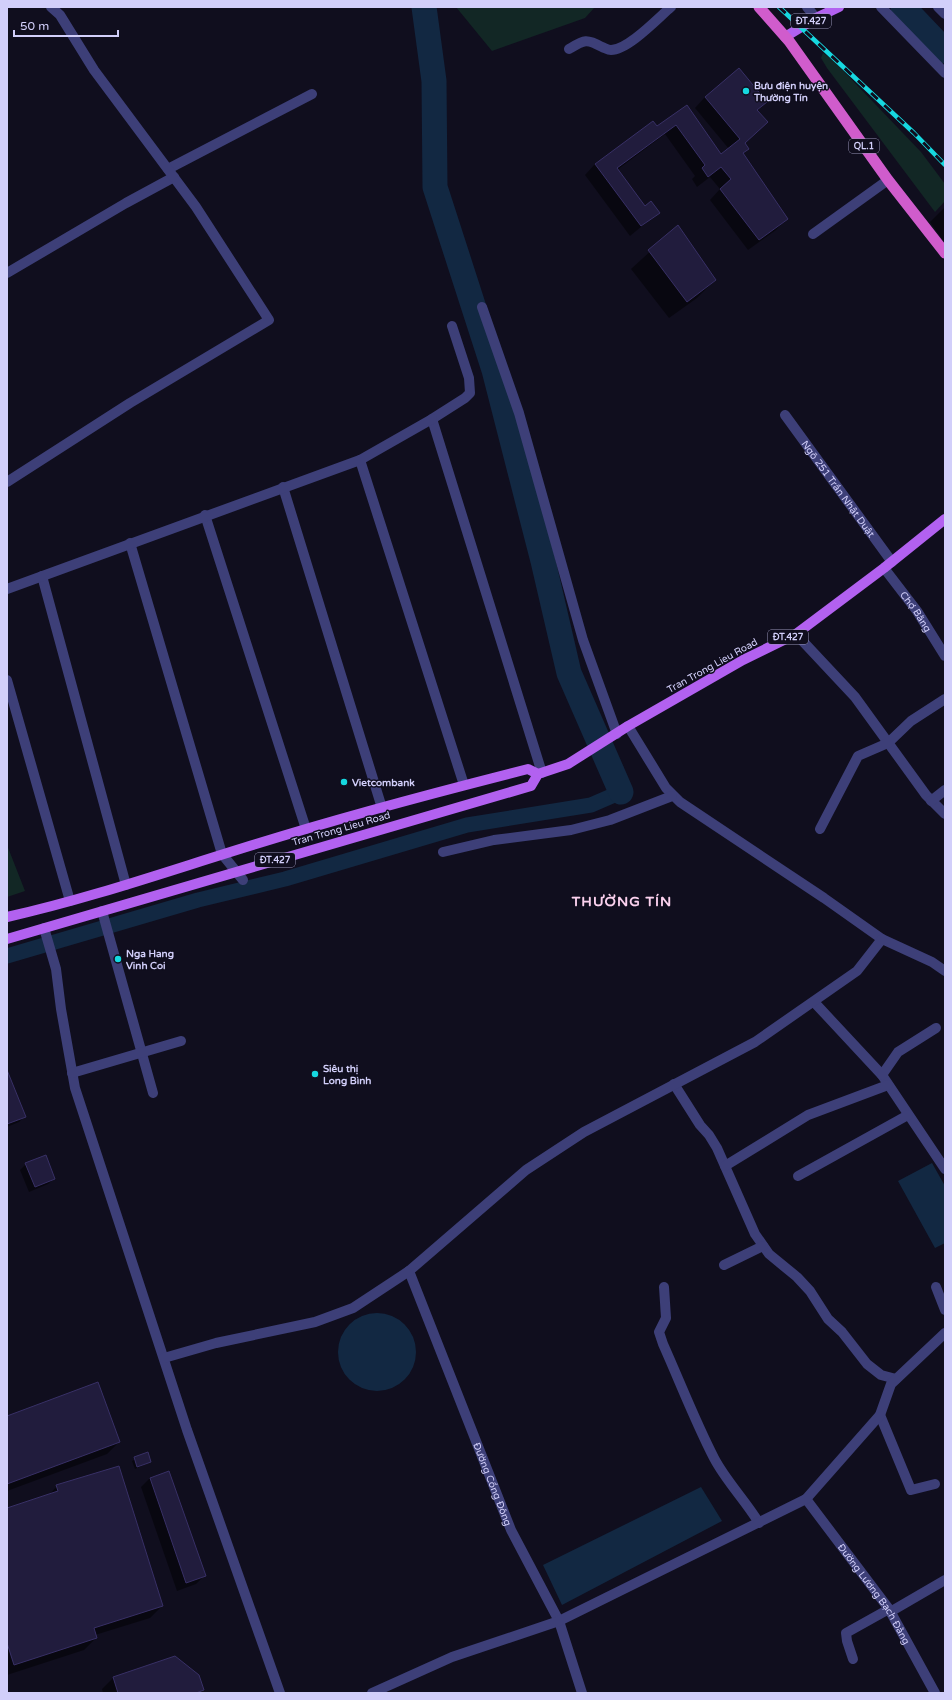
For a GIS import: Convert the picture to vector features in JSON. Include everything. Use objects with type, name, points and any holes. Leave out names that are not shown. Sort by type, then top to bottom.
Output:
[{"type":"highway","name":"QL.1","points":[[759,7],[785,37],[888,180],[945,253]]},
{"type":"main road","name":"ĐT.427","points":[[785,37],[816,18],[839,7]]},
{"type":"main road","name":"Tran Trong Lieu Road","points":[[7,939],[44,928],[103,915],[236,872],[532,786],[540,774],[568,764],[628,726],[743,660],[796,634],[888,565],[945,519]]},
{"type":"main road","name":"Tran Trong Lieu Road","points":[[7,917],[126,885],[306,829],[464,785],[528,769],[540,774]]},
{"type":"street","points":[[7,482],[130,403],[269,320],[196,207],[94,70],[60,15],[51,7]]},
{"type":"street","points":[[569,49],[588,40],[608,50],[619,48],[644,31],[671,7]]},
{"type":"street","points":[[807,7],[816,18]]},
{"type":"street","points":[[881,7],[945,72]]},
{"type":"street","points":[[938,7],[945,14]]},
{"type":"street","points":[[7,273],[126,203],[171,173],[312,94]]},
{"type":"street","points":[[813,234],[888,180]]},
{"type":"street","points":[[482,307],[519,413],[583,640],[617,734]]},
{"type":"street","points":[[7,589],[205,515],[360,460],[432,419],[465,398],[470,393],[469,378],[452,326]]},
{"type":"street","name":"Ngõ 251 Trần Nhật Duật","points":[[785,414],[888,565]]},
{"type":"street","points":[[432,419],[540,774]]},
{"type":"street","points":[[360,460],[464,785]]},
{"type":"street","points":[[283,487],[382,808]]},
{"type":"street","points":[[205,515],[306,829]]},
{"type":"street","points":[[130,543],[222,854],[242,880]]},
{"type":"street","name":"Chợ Bằng","points":[[888,565],[945,656]]},
{"type":"street","points":[[42,576],[126,885]]},
{"type":"street","points":[[796,634],[855,697],[932,801],[945,814]]},
{"type":"street","points":[[7,680],[70,901]]},
{"type":"street","points":[[820,828],[858,756],[888,742],[911,721],[945,699]]},
{"type":"street","points":[[628,726],[672,796],[824,898],[882,939],[932,962],[945,971]]},
{"type":"street","points":[[932,801],[945,790]]},
{"type":"street","points":[[443,852],[494,840],[577,829],[610,820],[672,796]]},
{"type":"street","points":[[103,915],[153,1093]]},
{"type":"street","points":[[44,928],[56,968],[72,1073],[78,1095],[187,1430],[280,1693]]},
{"type":"street","points":[[164,1358],[216,1343],[315,1322],[353,1308],[409,1272],[526,1170],[584,1132],[755,1042],[857,971],[882,939]]},
{"type":"street","points":[[814,1002],[882,1075],[945,1169]]},
{"type":"street","points":[[882,1075],[898,1052],[936,1028]]},
{"type":"street","points":[[72,1073],[142,1051],[181,1041]]},
{"type":"street","points":[[674,1084],[700,1125],[709,1135],[725,1166],[755,1234],[763,1246],[777,1262],[797,1277],[810,1291],[828,1319],[842,1332],[867,1364],[881,1375],[896,1379]]},
{"type":"street","points":[[725,1166],[808,1115],[888,1085]]},
{"type":"street","points":[[798,1176],[908,1115]]},
{"type":"street","points":[[724,1264],[763,1246]]},
{"type":"street","name":"Đường Cổng Đông","points":[[409,1272],[511,1530],[559,1621],[582,1693]]},
{"type":"street","points":[[664,1287],[666,1318],[659,1332],[663,1344],[714,1458],[727,1480],[748,1504],[760,1522]]},
{"type":"street","points":[[936,1287],[945,1310]]},
{"type":"street","points":[[372,1693],[452,1657],[559,1621],[806,1499],[880,1415],[891,1384],[945,1333]]},
{"type":"street","points":[[880,1415],[911,1490],[936,1484]]},
{"type":"street","name":"Đường Lương Bạch Đằng","points":[[806,1499],[889,1611],[935,1693]]},
{"type":"street","points":[[853,1659],[846,1641],[846,1633],[945,1580]]},
{"type":"green space","points":[[456,7],[595,7],[585,18],[492,51]]},
{"type":"green space","points":[[823,53],[833,60],[921,152],[945,184],[945,201],[935,212],[827,68],[821,58]]},
{"type":"green space","points":[[7,845],[25,891],[7,897]]},
{"type":"water","points":[[932,1163],[945,1186],[945,1243],[935,1248],[898,1181]]},
{"type":"water","points":[[377,1313],[392,1316],[399,1320],[409,1330],[413,1337],[416,1352],[413,1367],[409,1374],[399,1384],[392,1388],[377,1391],[362,1388],[355,1384],[345,1374],[341,1367],[338,1352],[341,1337],[345,1330],[355,1320],[362,1316]]},
{"type":"water","points":[[701,1487],[722,1521],[562,1605],[543,1565]]},
{"type":"building","points":[[739,68],[767,102],[757,110],[768,122],[745,143],[749,149],[743,153],[788,219],[759,240],[720,189],[731,179],[721,167],[708,177],[702,168],[705,165],[676,125],[617,168],[645,206],[651,201],[660,213],[641,226],[595,164],[653,121],[657,126],[687,105],[721,154],[740,139],[705,97]]},
{"type":"building","points":[[678,225],[716,280],[687,302],[648,250]]},
{"type":"building","points":[[7,1070],[26,1117],[7,1124]]},
{"type":"building","points":[[46,1155],[55,1179],[35,1187],[25,1163]]},
{"type":"building","points":[[98,1382],[120,1442],[7,1484],[7,1416]]},
{"type":"building","points":[[148,1452],[151,1462],[137,1467],[134,1457]]},
{"type":"building","points":[[119,1466],[163,1606],[94,1628],[97,1638],[14,1665],[7,1643],[7,1508],[58,1491],[56,1485]]},
{"type":"building","points":[[169,1471],[206,1576],[186,1583],[150,1478]]},
{"type":"building","points":[[175,1656],[199,1675],[204,1690],[196,1693],[118,1693],[113,1677]]},
{"type":"waterway","points":[[424,7],[434,81],[435,187],[494,370],[543,561],[569,673],[621,792]]},
{"type":"waterway","points":[[903,7],[945,51]]},
{"type":"waterway","points":[[7,956],[198,900],[285,879],[467,825],[591,805],[621,792]]},
{"type":"railway","points":[[779,7],[914,133],[945,165]]},
{"type":"place","name":"Bưu điện huyện Thường Tín","points":[[746,91]]},
{"type":"place","name":"Vietcombank","points":[[344,782]]},
{"type":"place","name":"Nga Hang Vinh Coi","points":[[118,959]]},
{"type":"place","name":"Siêu thị Long Bình","points":[[315,1074]]},
{"type":"district","name":"THƯỜNG TÍN","points":[[622,901]]}]
